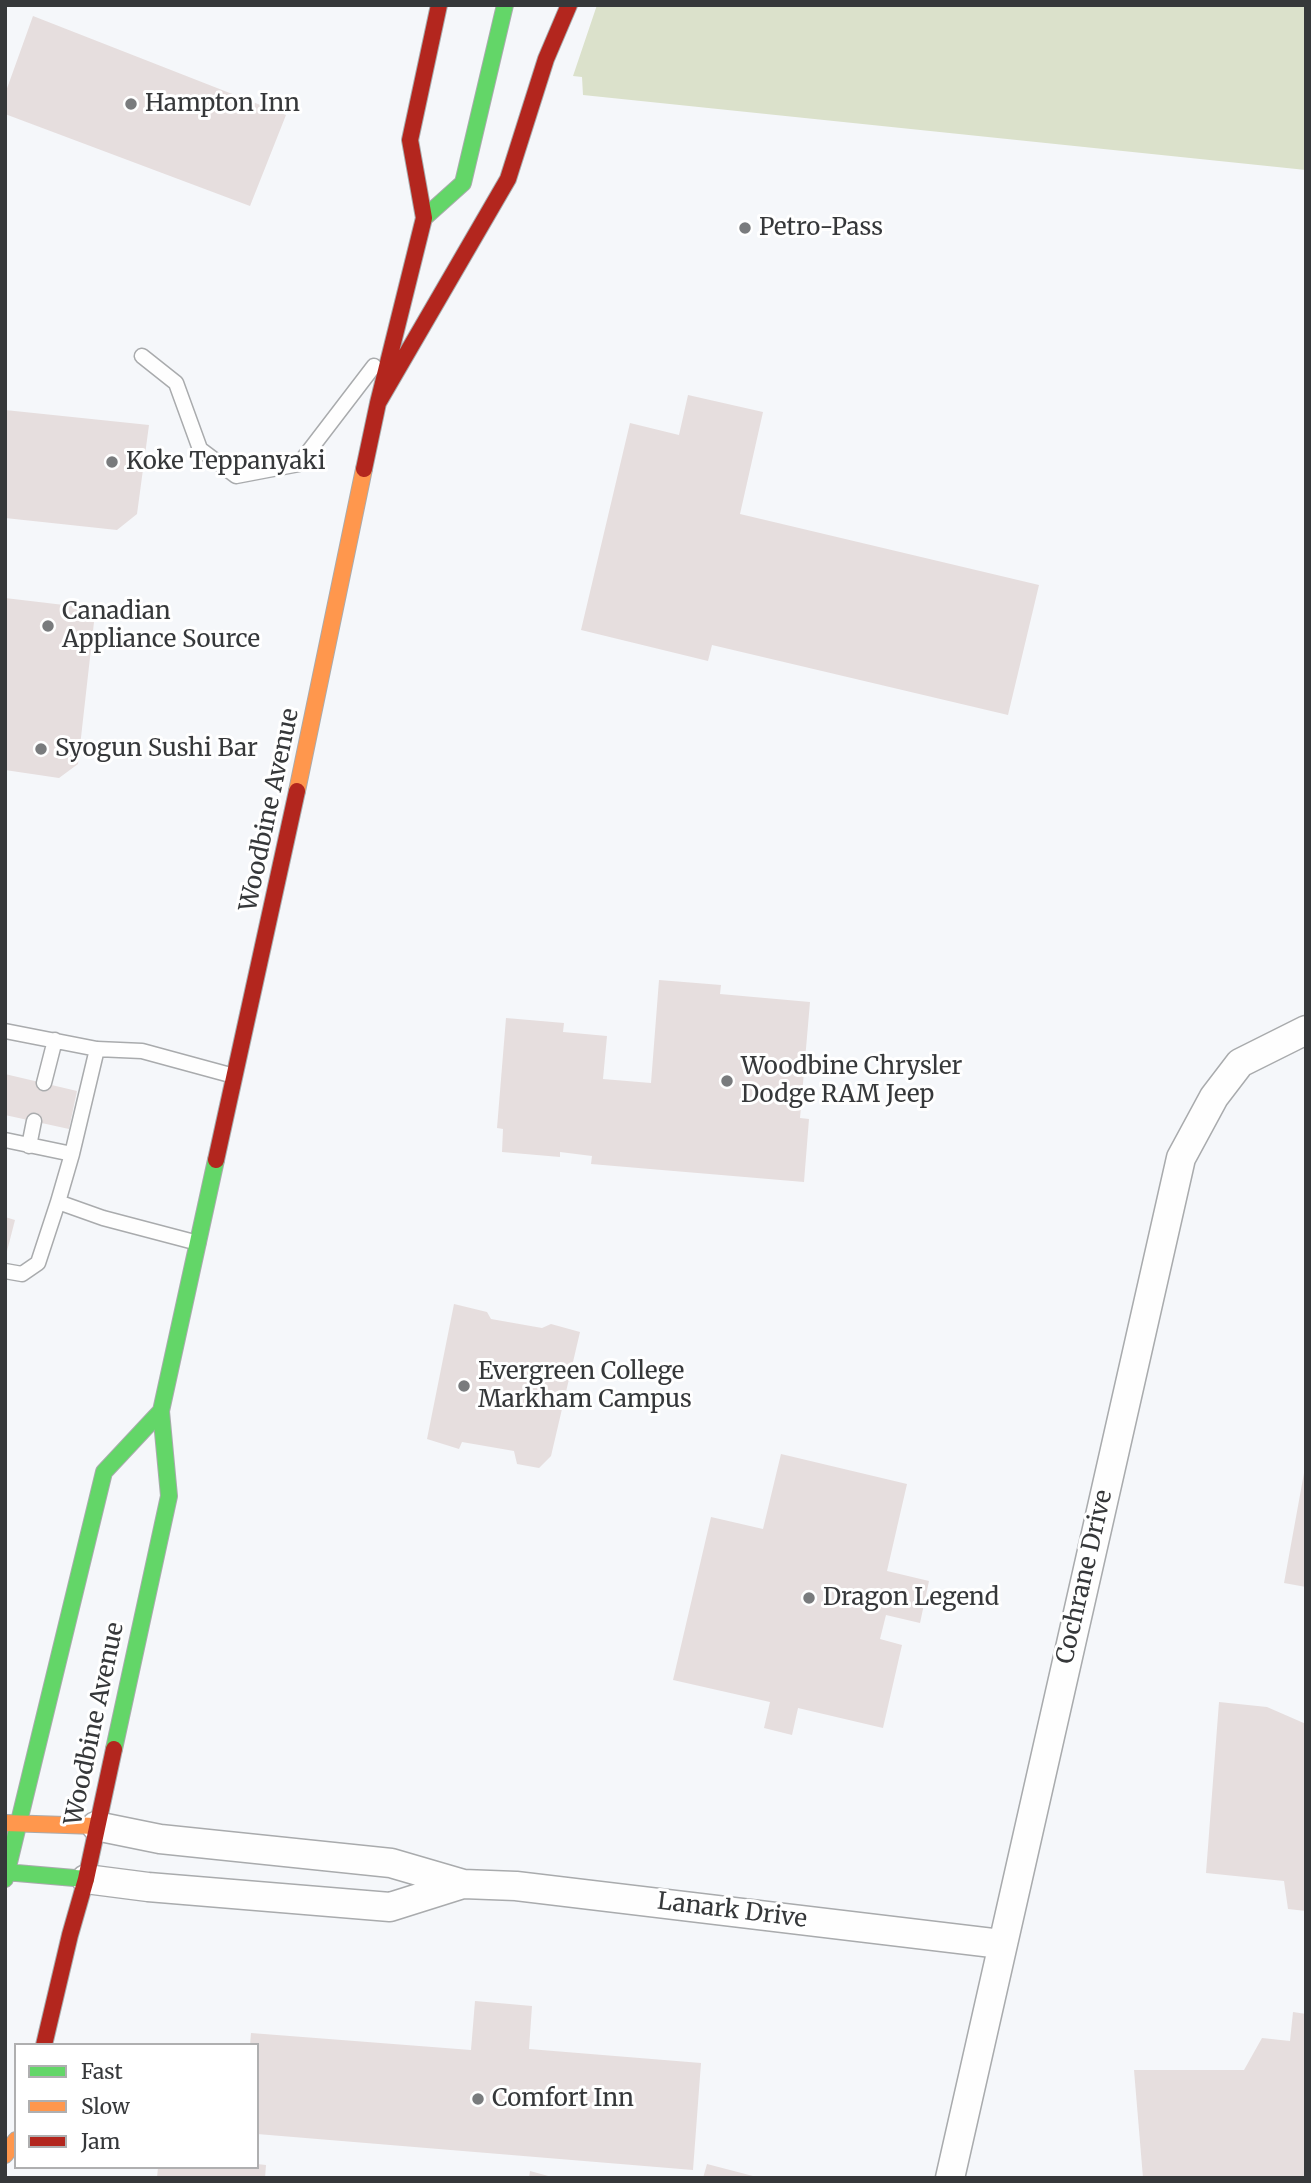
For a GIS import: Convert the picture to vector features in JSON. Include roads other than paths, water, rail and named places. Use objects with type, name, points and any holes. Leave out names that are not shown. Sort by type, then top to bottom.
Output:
[{"type":"main road","name":"Woodbine Avenue","points":[[44,2043],[86,1879],[169,1496],[161,1411],[379,403],[424,218],[410,140],[439,5]]},
{"type":"main road","points":[[424,218],[463,183],[505,5]]},
{"type":"main road","points":[[379,403],[508,179],[546,59],[569,5]]},
{"type":"main road","name":"Woodbine Avenue","points":[[6,1874],[11,1824],[104,1472],[161,1411]]},
{"type":"main road","points":[[11,1824],[96,1826]]},
{"type":"main road","points":[[6,1874],[86,1879]]},
{"type":"street","name":"Cochrane Drive","points":[[950,2178],[1181,1158],[1213,1097],[1240,1063],[1306,1030]]},
{"type":"street","name":"Lanark Drive","points":[[96,1826],[160,1839],[391,1863],[463,1884],[516,1886],[1002,1944]]},
{"type":"street","name":"Lanark Drive","points":[[86,1879],[148,1887],[390,1907],[463,1884]]},
{"type":"lane","points":[[142,356],[176,383],[200,449],[236,476],[299,464],[394,340]]},
{"type":"lane","points":[[6,1035],[55,1040],[97,1049],[142,1051],[235,1077]]},
{"type":"lane","points":[[44,1083],[55,1040]]},
{"type":"lane","points":[[5,1271],[22,1274],[38,1263],[72,1154],[97,1049]]},
{"type":"lane","points":[[29,1146],[34,1121]]},
{"type":"lane","points":[[5,1140],[72,1154]]},
{"type":"lane","points":[[58,1202],[103,1218],[198,1243]]},
{"type":"place","name":"Hampton Inn","points":[[131,104]]},
{"type":"place","name":"Petro-Pass","points":[[745,228]]},
{"type":"place","name":"Koke Teppanyaki","points":[[112,462]]},
{"type":"place","name":"Canadian Appliance Source","points":[[48,626]]},
{"type":"place","name":"Syogun Sushi Bar","points":[[41,749]]},
{"type":"place","name":"Woodbine Chrysler Dodge RAM Jeep","points":[[727,1081]]},
{"type":"place","name":"Evergreen College Markham Campus","points":[[464,1386]]},
{"type":"place","name":"Dragon Legend","points":[[809,1598]]},
{"type":"place","name":"Comfort Inn","points":[[478,2099]]}]
